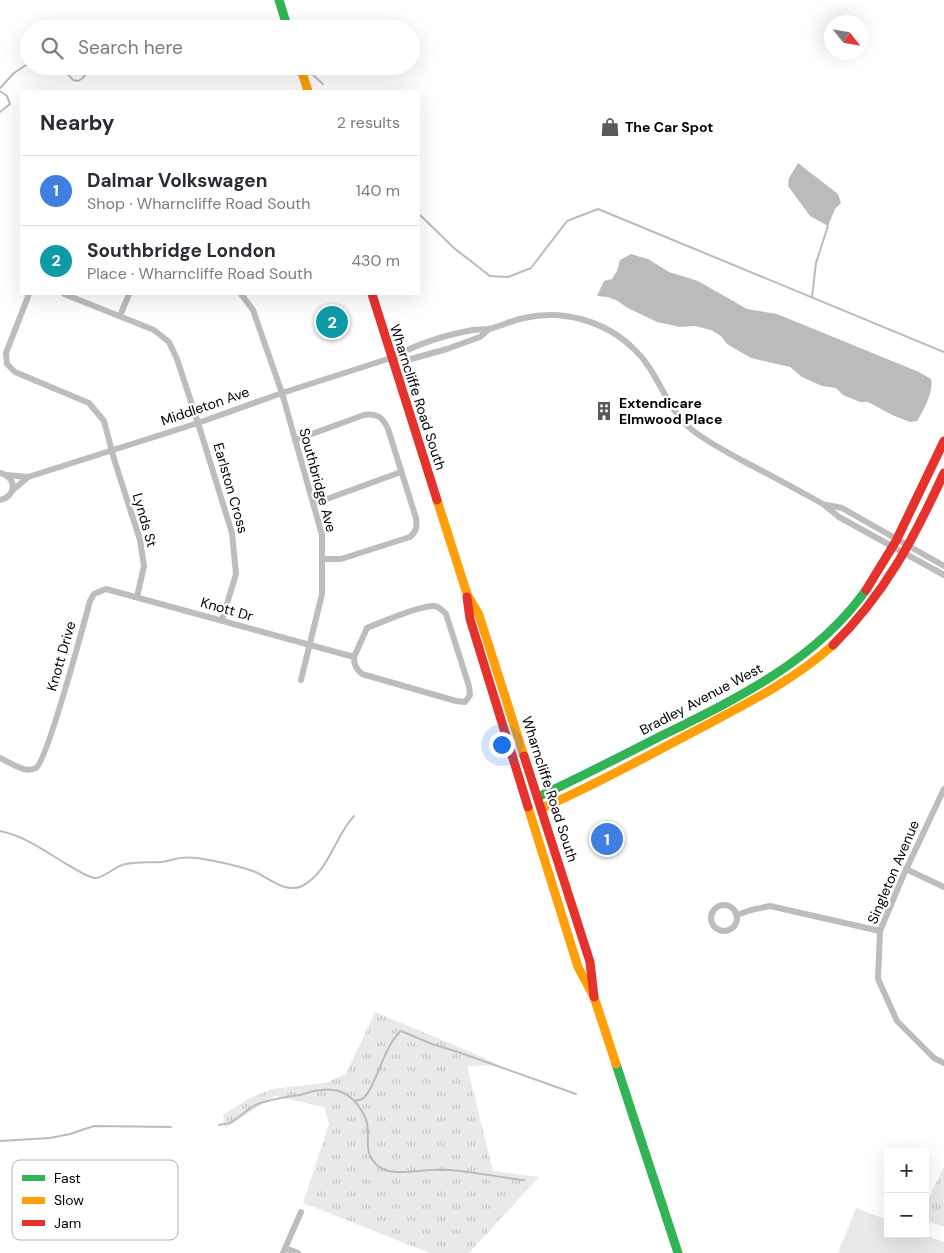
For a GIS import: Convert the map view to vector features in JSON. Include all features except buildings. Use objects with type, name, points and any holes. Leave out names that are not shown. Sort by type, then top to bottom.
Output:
[{"type":"main road","points":[[279,0],[285,20]]},
{"type":"main road","points":[[303,75],[308,90]]},
{"type":"main road","name":"Wharncliffe Road South","points":[[372,295],[467,594],[470,619],[578,967],[594,997],[678,1253]]},
{"type":"main road","name":"Bradley Avenue West","points":[[538,797],[753,689],[797,660],[832,629],[859,599],[886,561],[944,441]]},
{"type":"main road","name":"Bradley Avenue West","points":[[542,808],[602,780],[760,696],[812,662],[844,633],[868,606],[907,550],[944,473]]},
{"type":"main road","name":"Wharncliffe Road South","points":[[467,594],[479,615],[542,808],[590,962],[594,997]]},
{"type":"street","name":"Lynds St","points":[[29,295],[6,353],[7,364],[15,372],[89,403],[104,421],[111,451],[140,540],[144,566],[137,597]]},
{"type":"street","name":"Earlston Cross","points":[[67,295],[154,330],[169,342],[177,359],[232,533],[236,574],[222,620]]},
{"type":"street","points":[[120,316],[129,295]]},
{"type":"street","name":"Southbridge Ave","points":[[242,295],[253,310],[282,393],[322,535],[322,594],[302,680]]},
{"type":"street","points":[[391,358],[407,350],[458,334],[489,329],[524,318],[552,315],[579,318],[605,328],[628,343],[652,371],[672,408],[692,430],[711,443],[823,504],[842,508],[895,544],[944,566]]},
{"type":"street","points":[[391,358],[411,359],[447,349],[480,337],[489,329]]},
{"type":"street","name":"Middleton Ave","points":[[28,477],[198,423],[282,393],[391,358]]},
{"type":"street","points":[[295,440],[364,415],[374,414],[379,416],[384,421],[416,518],[417,527],[410,537],[341,560],[322,559]]},
{"type":"street","points":[[313,504],[401,472]]},
{"type":"street","points":[[2,473],[28,477]]},
{"type":"street","points":[[2,473],[13,484],[13,490]]},
{"type":"street","points":[[0,500],[7,498],[28,477]]},
{"type":"street","points":[[907,550],[944,575]]},
{"type":"street","name":"Knott Drive","points":[[0,758],[25,769],[32,770],[38,767],[42,761],[55,724],[90,601],[94,594],[106,589],[137,597]]},
{"type":"street","name":"Knott Dr","points":[[137,597],[354,657]]},
{"type":"street","points":[[433,606],[440,608],[446,614],[470,686],[470,695],[465,702],[456,701],[362,674],[356,669],[354,657],[367,628],[421,609],[433,606]]},
{"type":"street","name":"Singleton Avenue","points":[[944,789],[906,869],[880,931],[878,979],[897,1022],[934,1058],[944,1063]]},
{"type":"street","points":[[906,869],[944,887]]},
{"type":"street","points":[[720,905],[731,907],[737,915],[735,925],[727,931],[717,930],[711,922],[712,911],[720,905]]},
{"type":"street","points":[[737,915],[770,906],[880,931]]},
{"type":"street","points":[[298,1253],[284,1251],[301,1212]]},
{"type":"green space","points":[[375,1012],[499,1065],[467,1066],[493,1171],[539,1177],[469,1253],[430,1253],[303,1203],[329,1124],[324,1107],[275,1096],[225,1128],[223,1115],[248,1099],[272,1089],[325,1083],[346,1074]]},
{"type":"green space","points":[[944,1166],[944,1227],[929,1221],[929,1198]]},
{"type":"green space","points":[[856,1208],[884,1218],[884,1238],[929,1238],[929,1236],[944,1242],[944,1253],[838,1253]]},
{"type":"shaded area","points":[[798,163],[838,194],[841,203],[835,209],[828,226],[810,216],[788,186],[789,178]]},
{"type":"shaded area","points":[[631,254],[648,259],[669,272],[698,281],[747,309],[777,314],[919,372],[931,379],[932,384],[930,395],[923,411],[917,421],[910,422],[868,402],[860,402],[843,395],[836,388],[822,386],[802,377],[790,367],[751,358],[727,344],[721,336],[711,330],[695,326],[680,327],[657,322],[618,301],[608,297],[597,296],[604,281],[612,279],[617,271],[620,260]]},
{"type":"waterway","points":[[0,88],[20,69]]},
{"type":"waterway","points":[[69,75],[73,80],[78,81],[85,75]]},
{"type":"waterway","points":[[313,75],[323,84]]},
{"type":"waterway","points":[[0,91],[7,96],[10,104],[0,112]]},
{"type":"waterway","points":[[420,215],[454,248],[490,276],[508,277],[531,268],[567,221],[598,209],[944,352]]},
{"type":"waterway","points":[[812,297],[816,263],[828,226]]},
{"type":"waterway","points":[[0,831],[27,841],[81,873],[95,878],[127,864],[193,858],[253,871],[277,884],[296,888],[311,880],[319,872],[347,824],[354,816]]},
{"type":"waterway","points":[[355,1101],[362,1099],[371,1088],[389,1046],[401,1031],[432,1044],[576,1094]]},
{"type":"waterway","points":[[219,1125],[230,1123],[254,1106],[268,1101],[318,1090],[335,1090],[348,1095],[361,1110],[367,1123],[370,1154],[378,1166],[383,1169],[396,1172],[453,1170],[524,1180]]},
{"type":"waterway","points":[[0,1141],[50,1138],[94,1126],[171,1127]]},
{"type":"traffic: fast","points":[[279,0],[285,20]]},
{"type":"traffic: fast","points":[[538,797],[715,709],[771,677],[823,638],[846,615],[866,590]]},
{"type":"traffic: fast","points":[[616,1064],[678,1253]]},
{"type":"traffic: slow","points":[[303,75],[308,90]]},
{"type":"traffic: slow","points":[[437,500],[467,594],[479,615],[524,756]]},
{"type":"traffic: slow","points":[[542,808],[580,791],[747,703],[800,671],[833,645]]},
{"type":"traffic: slow","points":[[528,807],[578,967],[594,997],[616,1064]]},
{"type":"traffic: jam","points":[[372,295],[437,500]]},
{"type":"traffic: jam","points":[[866,590],[896,541],[944,441]]},
{"type":"traffic: jam","points":[[833,645],[868,606],[897,564],[944,473]]},
{"type":"traffic: jam","points":[[467,597],[470,619],[528,807]]},
{"type":"traffic: jam","points":[[524,756],[590,962],[594,997]]},
{"type":"place","name":"The Car Spot","points":[[610,127]]},
{"type":"place","name":"Southbridge London","points":[[332,322]]},
{"type":"place","name":"Extendicare Elmwood Place","points":[[604,411]]},
{"type":"place","name":"Dalmar Volkswagen","points":[[607,839]]}]
